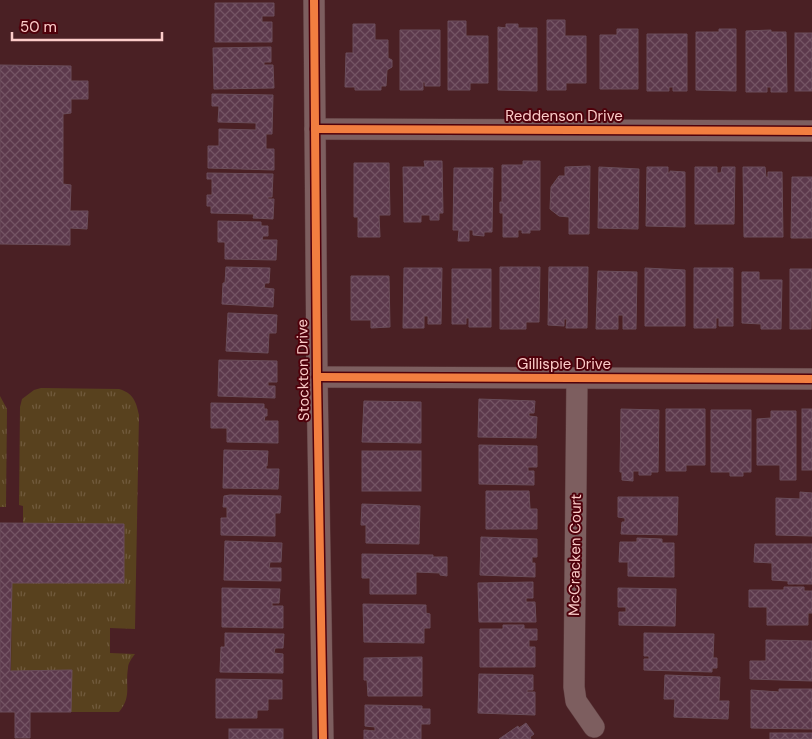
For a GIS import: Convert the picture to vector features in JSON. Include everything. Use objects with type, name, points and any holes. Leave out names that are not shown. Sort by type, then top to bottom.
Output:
[{"type":"street","name":"Stockton Drive","points":[[314,0],[317,377],[323,739]]},
{"type":"street","name":"Reddenson Drive","points":[[316,129],[812,131]]},
{"type":"street","name":"Gillispie Drive","points":[[317,377],[812,379]]},
{"type":"street","name":"McCracken Court","points":[[577,378],[574,687],[576,701],[594,727]]},
{"type":"green space","points":[[41,388],[119,389],[131,395],[138,410],[135,629],[110,628],[110,653],[135,654],[129,664],[127,696],[119,712],[71,712],[71,670],[11,671],[12,583],[124,583],[23,523],[23,506],[19,505],[20,407],[22,399],[34,390]]},
{"type":"green space","points":[[0,396],[7,409],[6,507],[0,507]]},
{"type":"building","points":[[215,3],[274,3],[274,16],[262,16],[262,22],[272,22],[272,42],[215,42]]},
{"type":"building","points":[[547,20],[565,20],[565,36],[586,36],[586,83],[566,83],[566,90],[547,90]]},
{"type":"building","points":[[448,21],[466,21],[466,36],[488,36],[488,83],[470,83],[470,90],[448,90]]},
{"type":"building","points":[[353,24],[375,24],[375,40],[388,40],[388,58],[392,60],[392,67],[387,70],[386,86],[381,86],[381,90],[355,90],[355,87],[345,87],[346,53],[353,53]]},
{"type":"building","points":[[506,24],[518,24],[518,28],[537,28],[537,91],[498,90],[498,27],[506,28]]},
{"type":"building","points":[[617,29],[638,29],[638,89],[600,89],[600,35],[617,35]]},
{"type":"building","points":[[719,29],[736,29],[736,91],[696,90],[696,32],[719,32]]},
{"type":"building","points":[[400,30],[440,30],[440,86],[425,86],[425,82],[423,82],[423,90],[400,90]]},
{"type":"building","points":[[771,30],[771,32],[786,32],[787,92],[771,92],[771,87],[767,87],[767,92],[746,92],[746,31]]},
{"type":"building","points":[[795,33],[812,33],[812,91],[795,91]]},
{"type":"building","points":[[647,34],[687,34],[687,91],[673,91],[673,87],[669,87],[669,91],[647,91]]},
{"type":"building","points":[[271,47],[271,62],[264,62],[264,65],[273,65],[274,88],[214,89],[213,48]]},
{"type":"building","points":[[0,65],[71,66],[71,81],[88,81],[88,99],[71,99],[71,113],[63,114],[63,184],[71,185],[70,211],[88,211],[87,229],[70,228],[70,245],[0,244]]},
{"type":"building","points":[[212,94],[273,95],[272,134],[266,134],[266,149],[274,149],[274,170],[208,168],[208,146],[219,146],[219,129],[256,130],[256,123],[218,122],[219,106],[212,106]]},
{"type":"building","points":[[424,161],[442,161],[443,213],[439,213],[439,220],[430,220],[430,215],[421,215],[421,222],[404,222],[403,167],[425,167]]},
{"type":"building","points":[[523,161],[540,161],[540,230],[530,230],[530,233],[522,233],[522,230],[518,230],[518,237],[503,237],[503,213],[500,213],[500,202],[502,202],[502,165],[523,165]]},
{"type":"building","points":[[354,163],[389,163],[390,215],[379,215],[380,237],[358,237],[358,217],[354,217]]},
{"type":"building","points":[[590,166],[589,234],[569,234],[569,217],[559,216],[550,209],[551,187],[559,176],[565,176],[565,167]]},
{"type":"building","points":[[599,167],[639,169],[638,229],[598,228]]},
{"type":"building","points":[[647,167],[668,167],[668,173],[670,171],[685,172],[685,227],[646,226]]},
{"type":"building","points":[[695,167],[717,167],[717,173],[721,173],[722,167],[735,167],[734,224],[695,224]]},
{"type":"building","points":[[743,167],[765,167],[766,177],[768,177],[768,172],[782,172],[783,237],[744,237]]},
{"type":"building","points":[[454,168],[493,168],[492,232],[484,232],[484,236],[473,235],[473,230],[469,230],[469,241],[458,241],[459,230],[453,230]]},
{"type":"building","points":[[207,173],[273,174],[272,197],[268,197],[268,199],[274,199],[273,219],[253,218],[254,214],[211,213],[211,206],[207,206],[207,195],[212,195],[212,179],[207,179]]},
{"type":"building","points":[[792,177],[812,177],[812,238],[791,238]]},
{"type":"building","points":[[218,221],[261,222],[261,226],[268,226],[268,236],[263,236],[262,240],[277,240],[276,260],[225,259],[225,242],[218,242]]},
{"type":"building","points":[[226,267],[270,268],[269,283],[265,283],[264,288],[274,289],[273,307],[222,304]]},
{"type":"building","points":[[500,267],[540,267],[539,322],[526,322],[526,329],[500,329]]},
{"type":"building","points":[[549,267],[588,267],[587,328],[566,328],[567,319],[564,319],[564,326],[548,325]]},
{"type":"building","points":[[404,268],[442,268],[441,324],[428,324],[428,316],[424,316],[424,328],[403,328]]},
{"type":"building","points":[[645,268],[685,270],[685,326],[645,326]]},
{"type":"building","points":[[694,268],[733,268],[733,326],[719,326],[719,318],[716,318],[716,328],[694,328]]},
{"type":"building","points":[[452,269],[491,269],[491,327],[469,327],[469,318],[466,318],[466,324],[452,324]]},
{"type":"building","points":[[790,269],[812,269],[811,329],[790,329]]},
{"type":"building","points":[[598,271],[637,272],[636,329],[623,329],[623,315],[618,315],[618,329],[596,329]]},
{"type":"building","points":[[742,272],[759,272],[759,280],[782,280],[781,329],[761,329],[761,324],[742,323]]},
{"type":"building","points":[[351,276],[389,276],[390,327],[371,328],[371,320],[351,320]]},
{"type":"building","points":[[228,313],[277,315],[276,333],[269,333],[268,353],[226,351]]},
{"type":"building","points":[[219,360],[277,361],[277,382],[268,382],[268,386],[275,386],[275,398],[218,396]]},
{"type":"building","points":[[479,399],[535,401],[534,413],[529,413],[529,416],[537,417],[536,438],[478,437]]},
{"type":"building","points":[[364,401],[421,402],[421,443],[362,442]]},
{"type":"building","points":[[211,403],[264,404],[264,409],[267,409],[267,416],[265,416],[264,421],[278,421],[278,443],[227,442],[227,428],[211,428]]},
{"type":"building","points":[[621,409],[659,410],[658,472],[651,472],[651,475],[639,475],[639,471],[633,471],[633,481],[622,480],[622,472],[620,472]]},
{"type":"building","points":[[666,409],[705,409],[705,465],[686,465],[686,471],[666,471]]},
{"type":"building","points":[[802,409],[812,409],[812,470],[802,470]]},
{"type":"building","points":[[711,410],[751,410],[751,472],[743,472],[743,476],[730,476],[730,472],[711,472]]},
{"type":"building","points":[[771,411],[796,411],[796,480],[780,480],[780,465],[757,465],[757,419],[771,418]]},
{"type":"building","points":[[479,445],[537,446],[537,467],[528,467],[528,471],[534,471],[534,485],[479,484]]},
{"type":"building","points":[[224,450],[268,451],[266,469],[279,469],[278,489],[223,488]]},
{"type":"building","points":[[362,451],[421,451],[421,491],[362,491]]},
{"type":"building","points":[[486,491],[529,491],[530,509],[537,509],[537,529],[486,529]]},
{"type":"building","points":[[800,492],[812,493],[812,536],[776,535],[776,498],[800,499]]},
{"type":"building","points":[[224,496],[281,496],[280,513],[275,513],[275,536],[221,535],[221,518],[227,518],[227,507],[223,507]]},
{"type":"building","points":[[618,497],[678,497],[677,535],[621,534],[622,522],[625,522],[625,518],[618,517]]},
{"type":"building","points":[[362,504],[420,506],[419,544],[366,543],[366,525],[361,525]]},
{"type":"building","points":[[0,523],[124,524],[124,583],[12,583],[10,671],[72,670],[71,712],[30,712],[30,738],[15,738],[15,712],[0,712]]},
{"type":"building","points":[[481,537],[537,539],[537,557],[532,557],[532,563],[535,563],[535,577],[480,575]]},
{"type":"building","points":[[637,538],[662,539],[662,543],[674,543],[674,577],[628,576],[628,562],[619,562],[620,542],[637,542]]},
{"type":"building","points":[[225,541],[282,543],[281,562],[270,562],[269,568],[281,568],[281,581],[224,580]]},
{"type":"building","points":[[755,544],[812,544],[812,584],[788,584],[788,581],[772,580],[772,563],[754,562]]},
{"type":"building","points":[[362,554],[433,555],[433,557],[447,557],[447,576],[440,575],[440,573],[416,572],[416,594],[370,594],[370,578],[362,578]]},
{"type":"building","points":[[533,582],[533,598],[526,598],[526,602],[535,602],[536,622],[479,622],[478,583]]},
{"type":"building","points":[[784,587],[804,587],[804,591],[812,591],[812,613],[808,613],[808,625],[767,625],[767,607],[749,607],[749,590],[784,590]]},
{"type":"building","points":[[222,588],[280,589],[279,603],[272,603],[272,606],[283,606],[283,628],[222,627]]},
{"type":"building","points":[[618,588],[676,589],[675,626],[619,625],[619,612],[626,612],[626,607],[618,607]]},
{"type":"building","points":[[363,604],[426,605],[426,613],[430,614],[430,628],[424,628],[424,643],[364,642]]},
{"type":"building","points":[[503,625],[524,625],[524,629],[537,629],[537,640],[529,640],[529,647],[535,647],[535,667],[480,667],[480,629],[503,629]]},
{"type":"building","points":[[225,633],[284,634],[283,648],[275,648],[274,653],[283,654],[283,673],[220,672],[221,647],[225,647]]},
{"type":"building","points":[[644,633],[714,634],[713,658],[717,658],[717,668],[712,668],[712,672],[644,670],[644,659],[649,659],[649,656],[644,656]]},
{"type":"building","points":[[766,640],[812,641],[812,681],[750,679],[750,661],[766,661]]},
{"type":"building","points":[[422,657],[422,696],[368,696],[367,680],[364,680],[364,658]]},
{"type":"building","points":[[479,674],[533,675],[533,690],[527,690],[527,692],[535,692],[535,715],[478,713]]},
{"type":"building","points":[[665,675],[720,677],[719,701],[729,701],[728,719],[674,717],[675,699],[664,699]]},
{"type":"building","points":[[216,679],[282,680],[282,699],[268,699],[268,710],[257,710],[257,718],[216,718]]},
{"type":"building","points":[[779,689],[812,689],[812,729],[751,728],[751,690],[779,692]]},
{"type":"building","points":[[365,705],[422,706],[422,709],[430,709],[430,724],[421,724],[421,739],[364,739],[364,730],[375,731],[375,727],[365,726]]},
{"type":"building","points":[[526,723],[534,734],[530,737],[531,739],[499,739],[518,726],[519,728]]},
{"type":"building","points":[[229,729],[283,729],[283,739],[229,739]]},
{"type":"building","points":[[770,733],[812,733],[812,739],[770,739]]},
{"type":"cycle path","points":[[314,0],[317,377],[323,739]]},
{"type":"cycle path","points":[[315,129],[812,131]]},
{"type":"cycle path","points":[[317,377],[812,379]]}]
